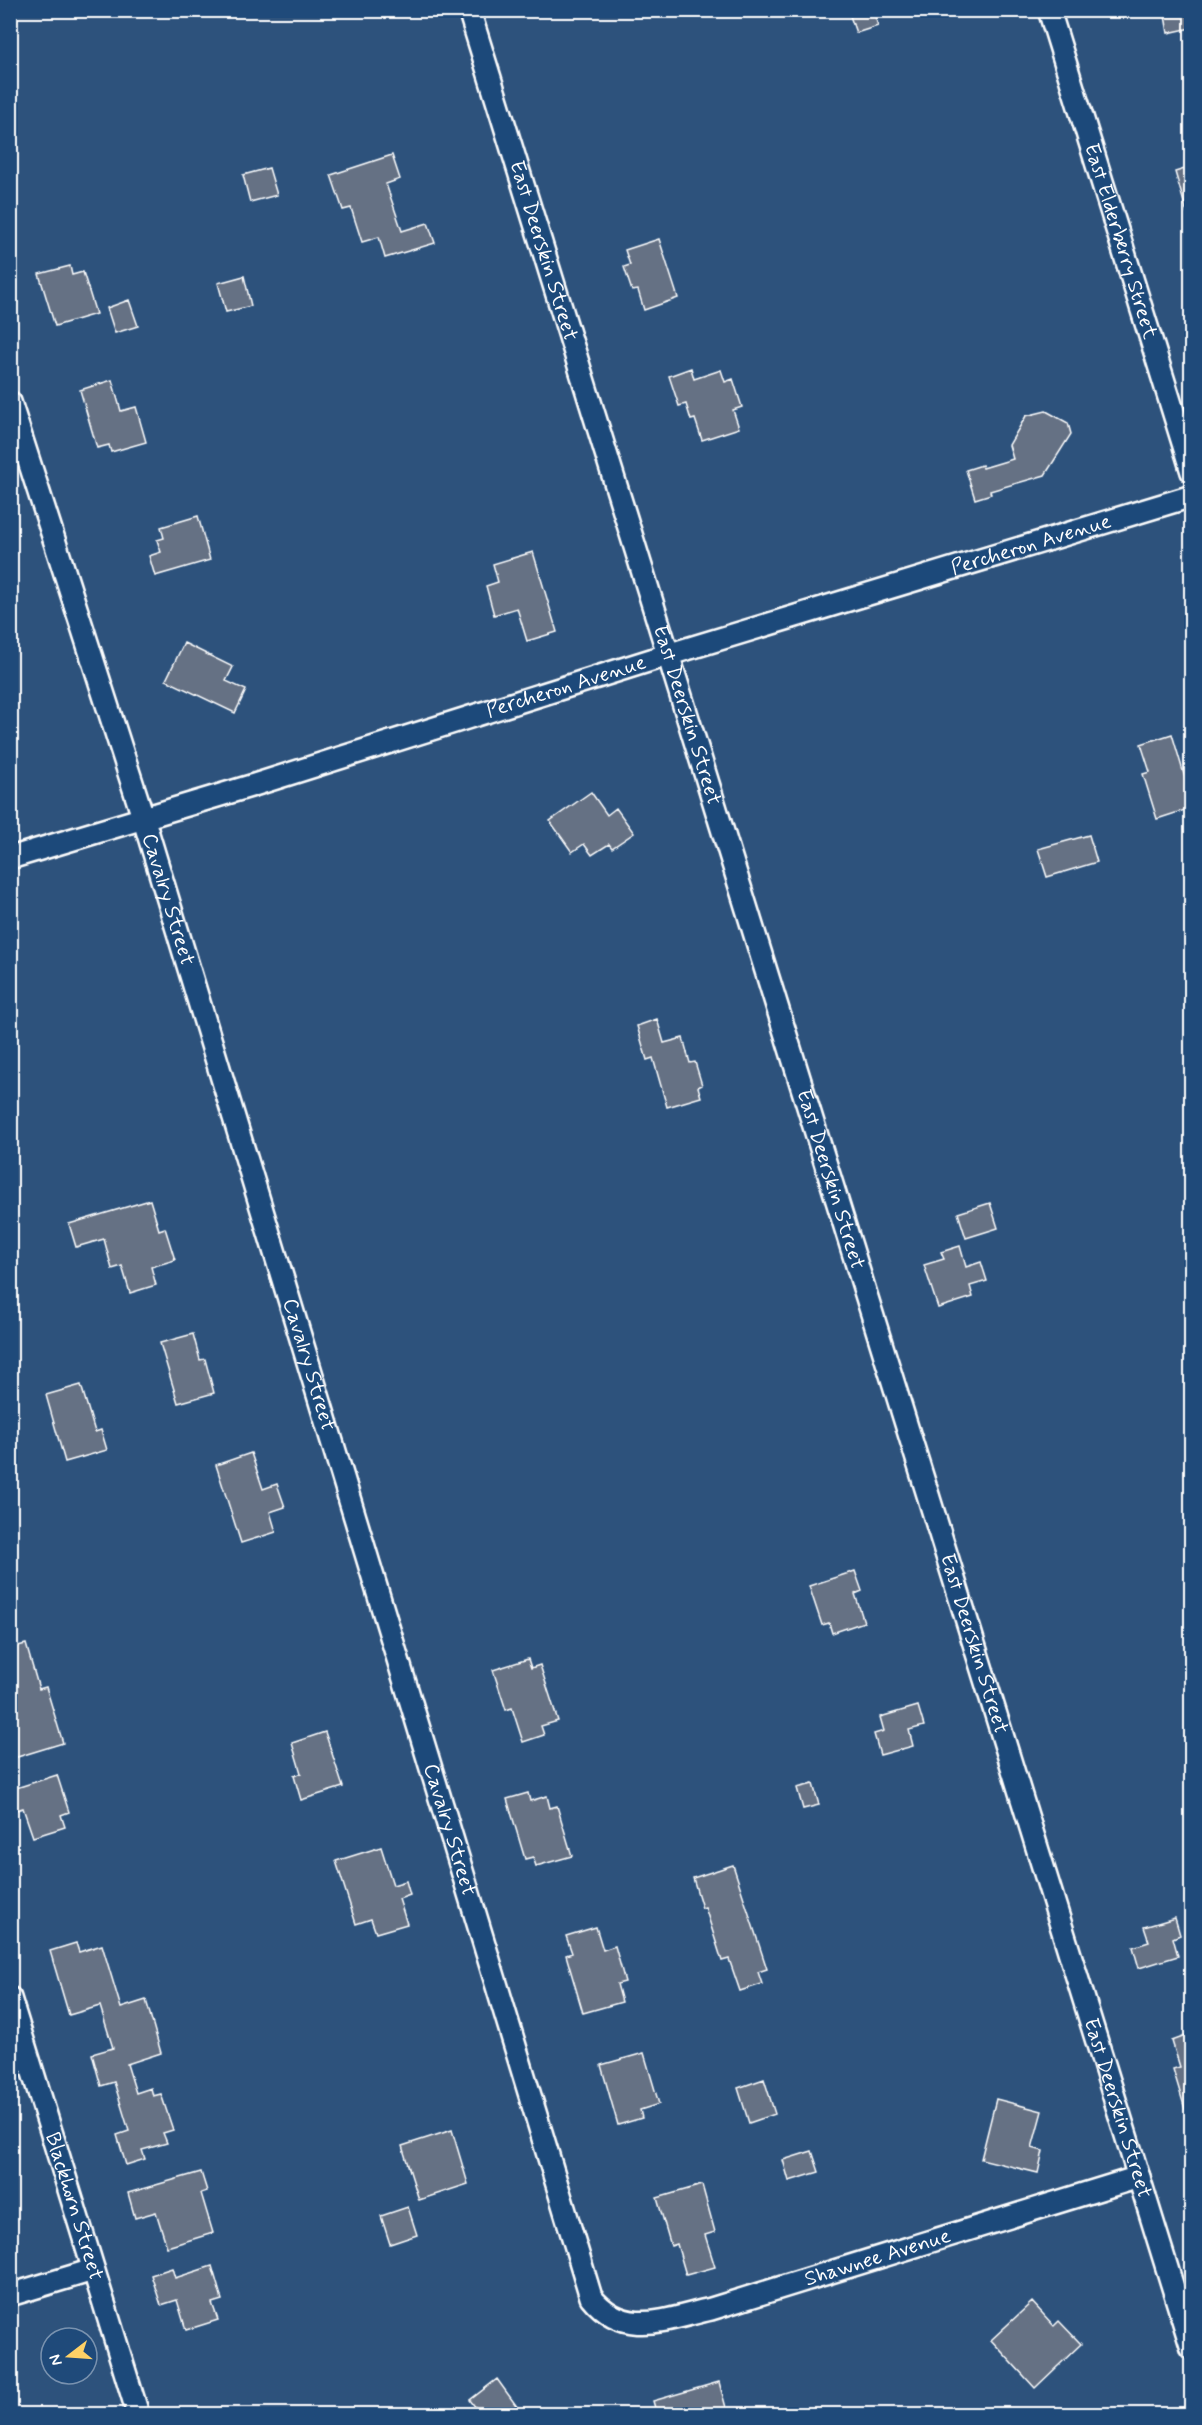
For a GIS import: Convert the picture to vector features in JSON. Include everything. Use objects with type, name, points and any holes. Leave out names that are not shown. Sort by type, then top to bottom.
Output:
[{"type":"street","name":"East Deerskin Street","points":[[469,10],[1191,2349]]},
{"type":"street","name":"East Elderberry Street","points":[[1049,10],[1191,472]]},
{"type":"street","name":"Cavalry Street","points":[[10,402],[143,818],[591,2297],[600,2308],[616,2319]]},
{"type":"street","name":"Percheron Avenue","points":[[10,858],[265,782],[667,655],[1191,496]]},
{"type":"street","name":"Blackhorn Street","points":[[10,1998],[138,2415]]},
{"type":"street","name":"Shawnee Avenue","points":[[616,2319],[644,2324],[711,2308],[1139,2177]]},
{"type":"street","points":[[10,2295],[93,2270]]},
{"type":"building","points":[[848,10],[873,10],[878,26],[856,33]]},
{"type":"building","points":[[1164,10],[1191,10],[1191,28],[1168,33]]},
{"type":"building","points":[[392,155],[400,179],[386,184],[402,231],[428,223],[435,243],[385,258],[379,237],[362,242],[351,208],[343,210],[331,175]]},
{"type":"building","points":[[1191,167],[1191,215],[1188,216],[1175,172]]},
{"type":"building","points":[[269,168],[277,195],[250,202],[243,175]]},
{"type":"building","points":[[659,239],[678,298],[644,310],[638,290],[632,291],[624,267],[630,265],[625,250]]},
{"type":"building","points":[[70,266],[72,275],[83,272],[96,314],[55,326],[39,274]]},
{"type":"building","points":[[244,276],[251,306],[226,312],[218,283]]},
{"type":"building","points":[[129,300],[138,326],[115,333],[107,308]]},
{"type":"building","points":[[691,368],[694,379],[721,370],[725,382],[733,379],[742,407],[733,410],[739,428],[702,440],[695,419],[691,420],[686,404],[679,406],[669,376]]},
{"type":"building","points":[[112,380],[121,411],[136,407],[146,442],[111,452],[109,445],[97,448],[80,390]]},
{"type":"building","points":[[1046,411],[1068,423],[1071,434],[1045,475],[990,491],[991,494],[975,499],[966,470],[982,465],[983,468],[1013,459],[1009,445],[1026,416]]},
{"type":"building","points":[[198,516],[210,560],[155,576],[149,556],[161,552],[157,540],[164,538],[161,527]]},
{"type":"building","points":[[533,552],[557,632],[527,641],[517,608],[494,615],[486,586],[498,582],[493,564]]},
{"type":"building","points":[[184,643],[233,667],[226,681],[246,690],[235,713],[166,680]]},
{"type":"building","points":[[1172,734],[1191,798],[1191,808],[1157,819],[1143,774],[1150,772],[1141,744]]},
{"type":"building","points":[[591,792],[607,815],[616,808],[634,833],[612,848],[609,844],[592,855],[584,844],[572,852],[550,821]]},
{"type":"building","points":[[1089,835],[1097,862],[1047,877],[1038,849]]},
{"type":"building","points":[[657,1019],[664,1043],[683,1038],[690,1063],[695,1062],[702,1085],[698,1087],[701,1097],[667,1107],[653,1058],[647,1060],[637,1026]]},
{"type":"building","points":[[150,1200],[159,1230],[165,1228],[175,1260],[151,1267],[156,1285],[130,1293],[122,1266],[112,1269],[104,1239],[76,1247],[69,1224]]},
{"type":"building","points":[[990,1203],[998,1228],[966,1238],[958,1213]]},
{"type":"building","points":[[960,1246],[966,1267],[981,1262],[987,1281],[970,1286],[973,1297],[938,1308],[924,1265],[944,1259],[941,1252]]},
{"type":"building","points":[[193,1334],[200,1360],[205,1359],[214,1393],[178,1403],[160,1343]]},
{"type":"building","points":[[81,1385],[95,1432],[101,1430],[107,1450],[65,1462],[46,1395]]},
{"type":"building","points":[[251,1453],[263,1489],[277,1484],[285,1507],[270,1512],[276,1532],[241,1543],[216,1465]]},
{"type":"building","points":[[855,1571],[862,1591],[855,1594],[864,1622],[832,1633],[829,1623],[822,1625],[809,1586]]},
{"type":"building","points":[[26,1644],[39,1689],[46,1687],[63,1743],[14,1758],[10,1747],[10,1697],[17,1695],[10,1673],[10,1648]]},
{"type":"building","points":[[528,1659],[531,1668],[540,1665],[558,1721],[541,1726],[544,1735],[523,1742],[512,1708],[506,1710],[493,1670]]},
{"type":"building","points":[[918,1706],[924,1726],[909,1730],[913,1746],[880,1755],[874,1734],[884,1731],[880,1717]]},
{"type":"building","points":[[325,1732],[343,1787],[301,1800],[294,1776],[301,1773],[292,1743]]},
{"type":"building","points":[[57,1775],[69,1812],[61,1815],[65,1827],[33,1837],[23,1808],[16,1810],[10,1790]]},
{"type":"building","points":[[813,1784],[819,1805],[803,1809],[797,1788]]},
{"type":"building","points":[[528,1793],[530,1801],[547,1796],[550,1808],[557,1806],[572,1856],[536,1866],[533,1857],[525,1859],[507,1799]]},
{"type":"building","points":[[381,1847],[393,1885],[406,1881],[410,1895],[399,1899],[407,1924],[376,1933],[371,1919],[356,1924],[336,1861]]},
{"type":"building","points":[[733,1865],[767,1969],[758,1972],[762,1984],[740,1991],[729,1959],[722,1961],[693,1878]]},
{"type":"building","points":[[1175,1918],[1180,1935],[1173,1938],[1178,1956],[1139,1968],[1133,1947],[1149,1942],[1144,1927]]},
{"type":"building","points":[[596,1927],[603,1950],[615,1946],[625,1982],[617,1984],[622,2002],[583,2013],[566,1955],[572,1953],[566,1936]]},
{"type":"building","points":[[76,1943],[79,1952],[102,1945],[121,2008],[146,2000],[161,2053],[127,2064],[136,2093],[151,2088],[153,2096],[161,2094],[173,2130],[163,2133],[167,2143],[142,2150],[145,2159],[126,2165],[117,2135],[129,2131],[114,2082],[101,2086],[92,2054],[113,2048],[100,2006],[69,2015],[50,1951]]},
{"type":"building","points":[[1191,2034],[1191,2119],[1188,2119],[1173,2069],[1180,2067],[1172,2041]]},
{"type":"building","points":[[644,2053],[659,2104],[640,2110],[642,2118],[618,2125],[601,2065]]},
{"type":"building","points":[[764,2079],[775,2114],[749,2123],[738,2088]]},
{"type":"building","points":[[996,2099],[1042,2111],[1032,2148],[1043,2151],[1038,2173],[981,2159]]},
{"type":"building","points":[[452,2130],[468,2184],[419,2200],[402,2146]]},
{"type":"building","points":[[812,2151],[819,2172],[789,2181],[783,2160]]},
{"type":"building","points":[[201,2172],[207,2191],[201,2193],[213,2233],[167,2247],[156,2212],[135,2218],[128,2193]]},
{"type":"building","points":[[702,2185],[715,2232],[705,2235],[715,2267],[686,2275],[677,2244],[671,2246],[657,2198]]},
{"type":"building","points":[[408,2207],[417,2235],[390,2244],[381,2216]]},
{"type":"building","points":[[212,2266],[222,2300],[212,2303],[218,2320],[186,2330],[177,2300],[161,2305],[151,2275],[172,2268],[175,2278]]},
{"type":"building","points":[[1032,2302],[1054,2326],[1059,2321],[1081,2344],[1035,2388],[991,2340]]},
{"type":"building","points":[[497,2379],[523,2415],[481,2415],[470,2400]]},
{"type":"building","points":[[719,2382],[728,2415],[657,2415],[653,2401]]}]
